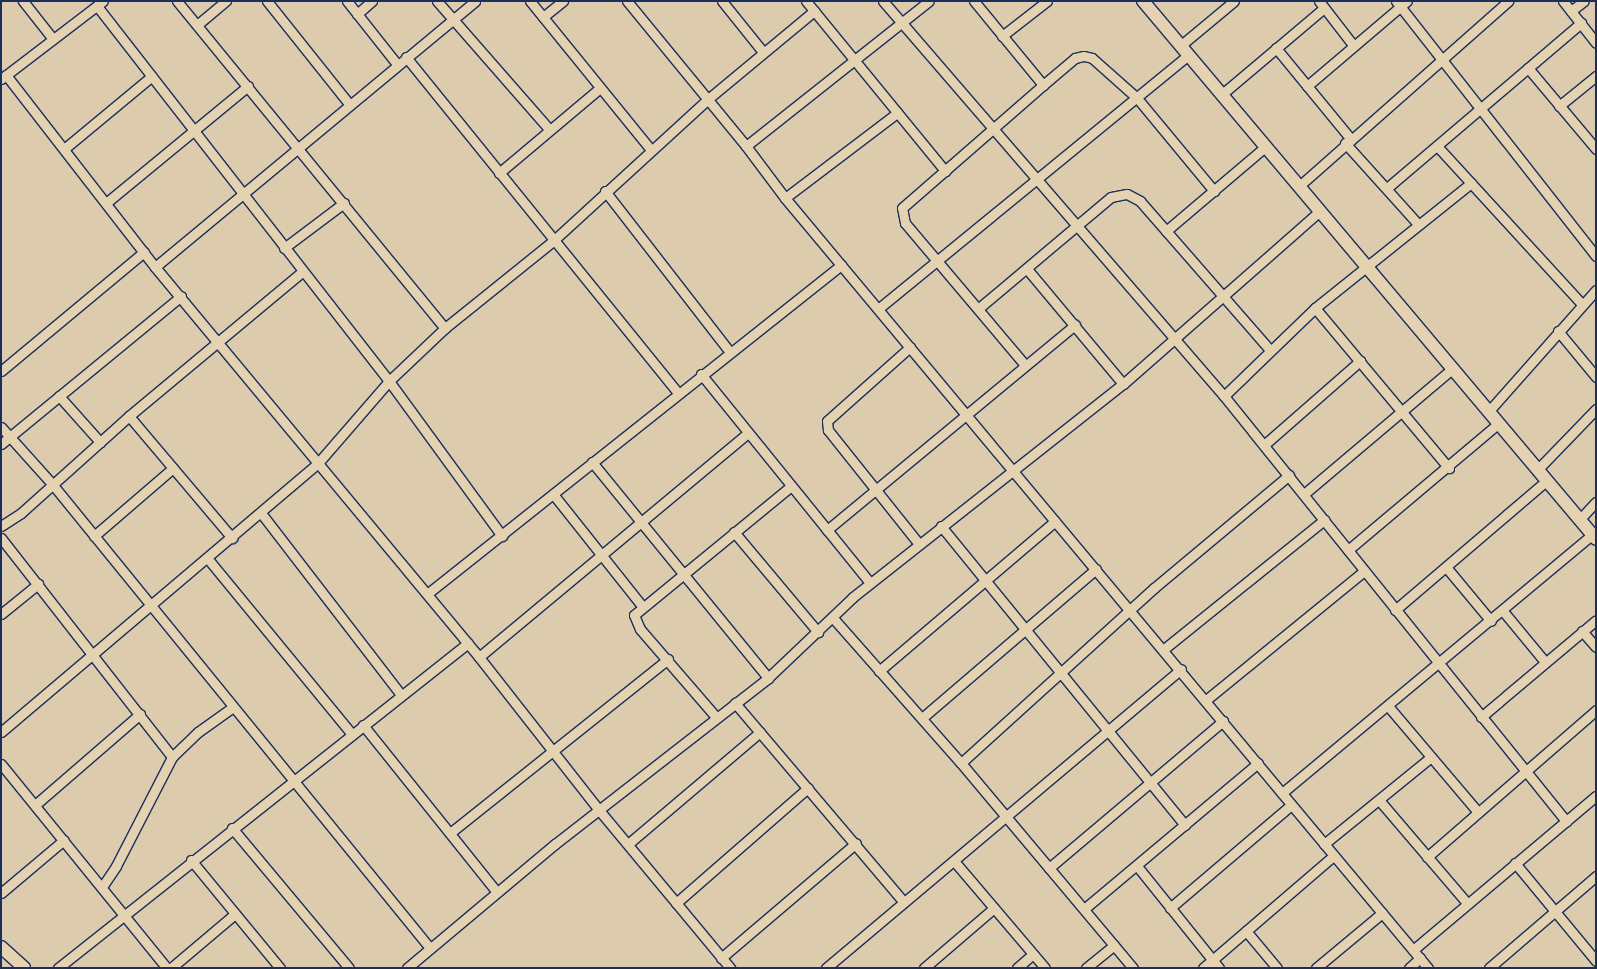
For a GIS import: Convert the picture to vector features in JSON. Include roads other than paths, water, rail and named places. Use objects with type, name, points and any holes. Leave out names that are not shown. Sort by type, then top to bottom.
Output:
[{"type":"street","points":[[23,1],[53,39]]},
{"type":"street","points":[[178,1],[300,147],[445,328]]},
{"type":"street","points":[[197,25],[226,1]]},
{"type":"street","points":[[267,1],[350,104]]},
{"type":"street","points":[[347,1],[397,64]]},
{"type":"street","points":[[357,14],[372,1]]},
{"type":"street","points":[[437,1],[550,130]]},
{"type":"street","points":[[155,267],[474,1]]},
{"type":"street","points":[[530,1],[651,150]]},
{"type":"street","points":[[543,17],[563,1]]},
{"type":"street","points":[[627,1],[746,146],[785,198],[1011,470],[1181,669],[1333,856],[1428,968]]},
{"type":"street","points":[[722,1],[763,52]]},
{"type":"street","points":[[806,1],[945,171]]},
{"type":"street","points":[[883,1],[993,131],[1224,396],[1525,772],[1566,820]]},
{"type":"street","points":[[746,146],[929,1]]},
{"type":"street","points":[[974,1],[1043,85]]},
{"type":"street","points":[[1002,36],[1047,1]]},
{"type":"street","points":[[1143,1],[1594,537],[1282,793]]},
{"type":"street","points":[[878,309],[1137,98],[1234,1]]},
{"type":"street","points":[[1298,187],[1348,140],[1508,1]]},
{"type":"street","points":[[1563,1],[1596,43]]},
{"type":"street","points":[[1571,11],[1584,1]]},
{"type":"street","points":[[1307,86],[1401,3],[1596,256]]},
{"type":"street","points":[[502,536],[389,380],[302,272],[152,76],[100,4],[4,77],[64,149],[155,267],[220,341],[468,643],[599,810],[730,968]]},
{"type":"street","points":[[1221,95],[1276,48],[1321,4],[1353,45]]},
{"type":"street","points":[[1,732],[208,559],[318,462],[389,380],[445,328],[553,241],[708,99],[814,11]]},
{"type":"street","points":[[1387,188],[1581,23]]},
{"type":"street","points":[[1276,48],[1348,140],[1418,224]]},
{"type":"street","points":[[1025,365],[901,215],[902,208],[1075,58],[1084,56],[1092,58],[1137,98],[1214,190]]},
{"type":"street","points":[[406,57],[553,241],[678,393]]},
{"type":"street","points":[[1528,68],[1558,106],[1596,148]]},
{"type":"street","points":[[64,149],[152,76]]},
{"type":"street","points":[[1558,106],[1596,76]]},
{"type":"street","points":[[106,203],[248,86]]},
{"type":"street","points":[[499,173],[600,88]]},
{"type":"street","points":[[785,198],[897,113]]},
{"type":"street","points":[[1436,146],[1582,304]]},
{"type":"street","points":[[1166,231],[1265,147]]},
{"type":"street","points":[[1224,396],[1315,308],[1470,184]]},
{"type":"street","points":[[605,192],[730,352]]},
{"type":"street","points":[[979,308],[1077,227],[1110,197],[1120,193],[1140,201],[1270,350]]},
{"type":"street","points":[[284,248],[344,203]]},
{"type":"street","points":[[407,968],[599,810],[768,678],[870,583],[1011,470],[1123,384],[1319,212]]},
{"type":"street","points":[[1,371],[144,252]]},
{"type":"street","points":[[427,594],[502,536],[701,374],[841,265]]},
{"type":"street","points":[[1027,269],[1123,384]]},
{"type":"street","points":[[1,526],[53,485],[129,416],[302,272]]},
{"type":"street","points":[[1488,412],[1596,290]]},
{"type":"street","points":[[1,444],[180,296]]},
{"type":"street","points":[[1315,308],[1449,468]]},
{"type":"street","points":[[827,530],[965,413],[1075,325]]},
{"type":"street","points":[[1558,331],[1596,377]]},
{"type":"street","points":[[910,347],[827,421],[828,430],[920,544]]},
{"type":"street","points":[[1264,445],[1360,361]]},
{"type":"street","points":[[1304,494],[1452,369]]},
{"type":"street","points":[[701,374],[870,583]]},
{"type":"street","points":[[59,396],[100,442]]},
{"type":"street","points":[[1538,469],[1596,408]]},
{"type":"street","points":[[129,416],[232,538]]},
{"type":"street","points":[[1348,550],[1449,468],[1499,423]]},
{"type":"street","points":[[1,427],[53,485],[430,948]]},
{"type":"street","points":[[479,657],[640,520],[748,433]]},
{"type":"street","points":[[592,462],[768,678]]},
{"type":"street","points":[[94,536],[172,468]]},
{"type":"street","points":[[961,763],[1227,524],[1289,475]]},
{"type":"street","points":[[1395,610],[1547,480]]},
{"type":"street","points":[[716,717],[635,622],[634,615],[791,486]]},
{"type":"street","points":[[554,494],[643,607]]},
{"type":"street","points":[[1579,520],[1596,502]]},
{"type":"street","points":[[261,512],[401,695]]},
{"type":"street","points":[[1164,649],[1324,520]]},
{"type":"street","points":[[880,670],[1055,521]]},
{"type":"street","points":[[941,526],[1185,825]]},
{"type":"street","points":[[734,532],[818,632]]},
{"type":"street","points":[[1,538],[94,654],[172,757]]},
{"type":"street","points":[[208,559],[352,734]]},
{"type":"street","points":[[1446,567],[1491,621]]},
{"type":"street","points":[[922,718],[1096,569]]},
{"type":"street","points":[[1206,700],[1364,571]]},
{"type":"street","points":[[1,614],[38,584]]},
{"type":"street","points":[[1504,611],[1545,662]]},
{"type":"street","points":[[833,618],[961,763],[1134,968]]},
{"type":"street","points":[[1481,717],[1596,620]]},
{"type":"street","points":[[1582,631],[1596,647]]},
{"type":"street","points":[[58,968],[124,913],[468,643]]},
{"type":"street","points":[[450,833],[668,659]]},
{"type":"street","points":[[826,968],[1181,669]]},
{"type":"street","points":[[735,703],[856,843],[904,902]]},
{"type":"street","points":[[1388,706],[1478,812]]},
{"type":"street","points":[[102,886],[116,866],[172,757],[198,732],[233,707]]},
{"type":"street","points":[[1427,856],[1596,710]]},
{"type":"street","points":[[35,805],[140,714]]},
{"type":"street","points":[[1049,868],[1223,721]]},
{"type":"street","points":[[363,725],[497,892]]},
{"type":"street","points":[[628,844],[760,732]]},
{"type":"street","points":[[1324,844],[1431,757]]},
{"type":"street","points":[[1084,909],[1258,763]]},
{"type":"street","points":[[1,764],[167,968]]},
{"type":"street","points":[[676,903],[808,788]]},
{"type":"street","points":[[1413,950],[1596,796]]},
{"type":"street","points":[[1378,800],[1467,903]]},
{"type":"street","points":[[1170,908],[1291,805]]},
{"type":"street","points":[[232,828],[349,968]]},
{"type":"street","points":[[1,893],[64,840]]},
{"type":"street","points":[[721,958],[856,843]]},
{"type":"street","points":[[1203,968],[1333,856]]},
{"type":"street","points":[[191,860],[280,968]]},
{"type":"street","points":[[954,861],[1045,968]]},
{"type":"street","points":[[1515,864],[1596,961]]},
{"type":"street","points":[[1137,866],[1219,968]]},
{"type":"street","points":[[1489,968],[1596,876]]},
{"type":"street","points":[[924,968],[994,908]]},
{"type":"street","points":[[1316,968],[1382,913]]},
{"type":"street","points":[[171,968],[235,914]]},
{"type":"street","points":[[1246,931],[1277,968]]},
{"type":"street","points":[[1086,968],[1114,945]]},
{"type":"street","points":[[1,947],[24,968]]},
{"type":"street","points":[[1017,968],[1033,954]]},
{"type":"street","points":[[1409,968],[1420,958]]}]
